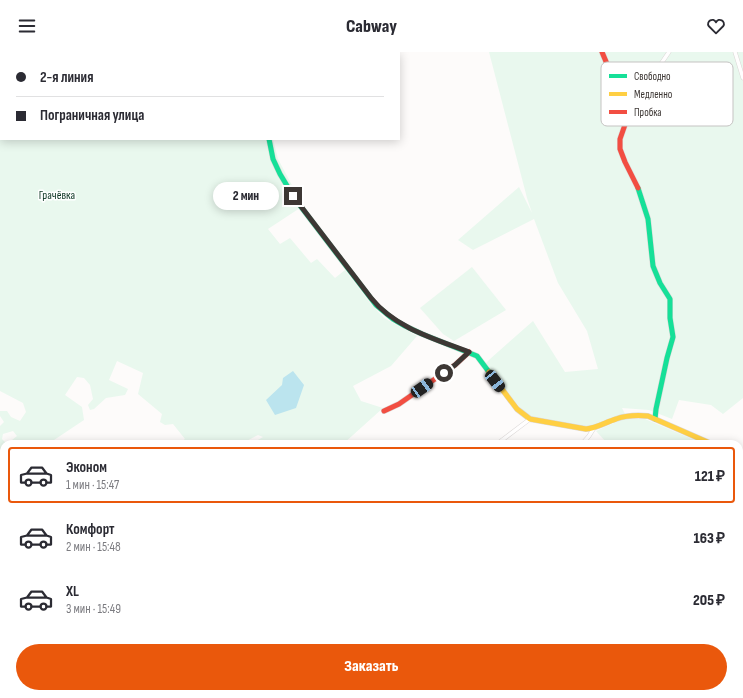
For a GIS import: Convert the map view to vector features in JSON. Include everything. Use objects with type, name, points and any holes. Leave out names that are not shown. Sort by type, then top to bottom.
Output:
[{"type":"street","points":[[602,52],[606,62]]},
{"type":"street","points":[[662,62],[669,52]]},
{"type":"street","points":[[735,52],[743,78]]},
{"type":"street","points":[[625,126],[620,139],[620,149],[639,192],[648,219],[653,266],[660,283],[670,299],[670,318],[673,337],[667,358],[655,419]]},
{"type":"street","points":[[269,140],[273,159],[295,199],[332,245],[371,298],[382,310],[399,323],[422,334],[478,356],[517,409],[530,419],[586,429],[594,428],[626,416],[648,416],[704,440]]},
{"type":"street","points":[[384,411],[399,404],[455,365],[469,352]]},
{"type":"street","points":[[502,440],[530,419]]},
{"type":"street","points":[[586,440],[594,428]]},
{"type":"green space","points":[[489,52],[743,52],[743,398],[723,414],[711,405],[679,400],[672,419],[649,410],[622,408],[626,416],[594,428],[530,419],[484,365],[533,321],[565,372],[598,369],[587,331],[558,283],[534,219],[473,250],[458,240],[519,187],[532,213]]},
{"type":"green space","name":"Грачёвка","points":[[0,140],[273,140],[278,159],[303,206],[268,229],[280,244],[290,238],[311,263],[317,259],[335,278],[345,270],[370,303],[384,318],[417,336],[391,366],[353,386],[361,401],[383,408],[347,440],[258,440],[263,437],[258,435],[249,440],[184,440],[185,439],[173,424],[165,425],[160,422],[162,414],[138,394],[143,373],[117,361],[109,380],[128,389],[125,395],[106,398],[94,409],[90,410],[88,405],[93,399],[90,385],[84,378],[77,377],[65,395],[82,407],[84,420],[54,440],[12,440],[17,436],[13,431],[3,434],[3,440],[0,440],[0,426],[4,422],[0,416],[0,411],[7,411],[11,417],[20,421],[26,412],[23,403],[0,391]]},
{"type":"green space","points":[[472,267],[506,310],[454,341],[443,334],[420,308]]},
{"type":"green space","points":[[623,419],[645,419],[695,440],[604,440],[596,431]]},
{"type":"water","points":[[293,371],[304,385],[296,408],[275,415],[266,400],[282,385],[283,378]]},
{"type":"traffic: fast","points":[[269,140],[273,159],[295,199],[376,305],[393,319],[405,326],[477,356],[489,372]]},
{"type":"traffic: fast","points":[[638,188],[648,219],[653,266],[660,283],[670,299],[670,318],[673,337],[667,358],[655,419]]},
{"type":"traffic: slow","points":[[489,372],[517,409],[530,419],[586,429],[624,417],[636,415],[648,416],[703,440]]},
{"type":"traffic: jam","points":[[602,52],[606,62]]},
{"type":"traffic: jam","points":[[625,126],[620,139],[620,149],[638,188]]},
{"type":"traffic: jam","points":[[384,411],[399,404],[455,365],[469,352]]},
{"type":"route","points":[[293,196],[332,245],[376,305],[393,319],[405,326],[469,352],[444,373]]}]
